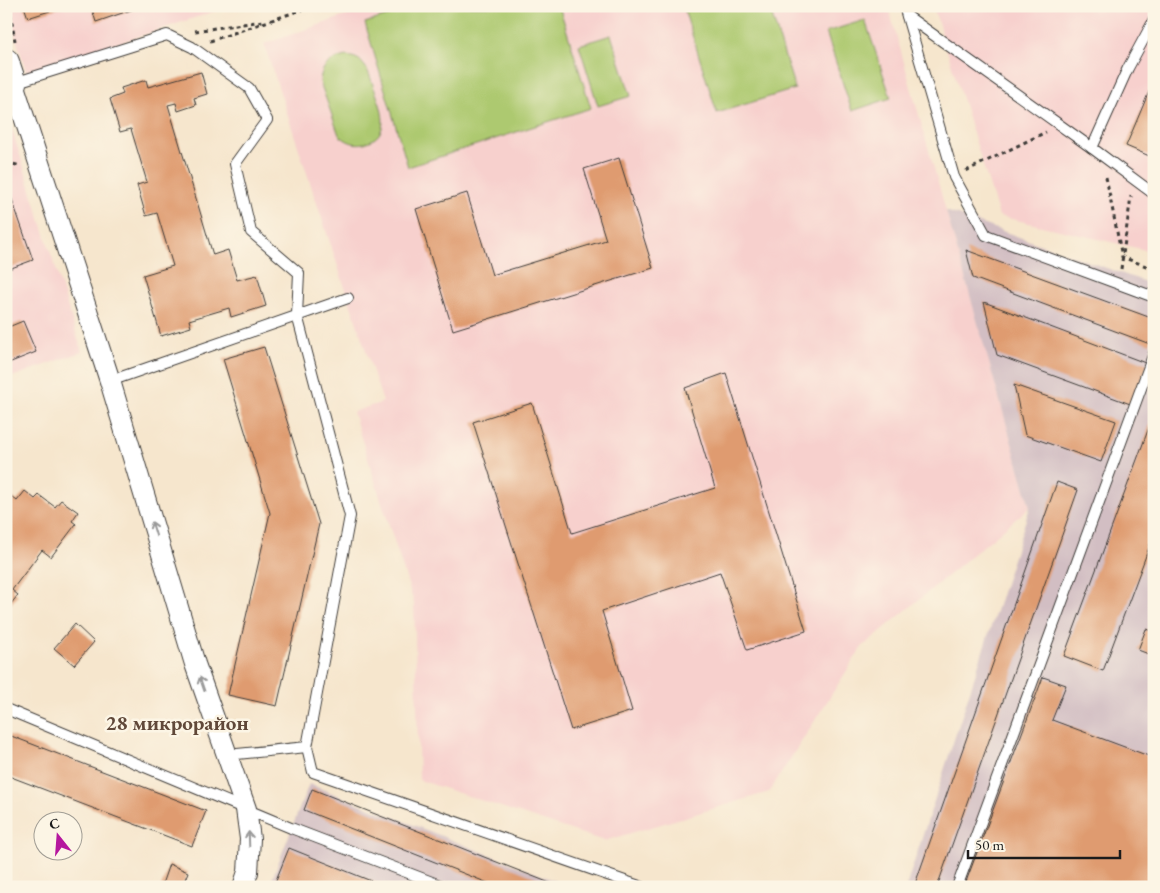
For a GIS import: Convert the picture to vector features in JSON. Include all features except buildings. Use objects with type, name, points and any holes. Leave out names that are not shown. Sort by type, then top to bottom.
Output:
[{"type":"street","points":[[8,73],[110,381],[195,664],[246,809],[250,839],[248,872],[243,887]]},
{"type":"lane","points":[[906,11],[1154,194]]},
{"type":"lane","points":[[906,11],[954,177],[986,236],[1154,297]]},
{"type":"lane","points":[[1092,148],[1128,68],[1154,20]]},
{"type":"lane","points":[[8,73],[167,35],[192,47],[249,88],[267,120],[234,164],[251,232],[299,273],[297,315],[350,516],[307,747],[313,772],[642,887]]},
{"type":"lane","points":[[110,381],[348,298]]},
{"type":"lane","points":[[957,887],[1154,353]]},
{"type":"lane","points":[[6,709],[246,809],[445,887]]},
{"type":"lane","points":[[227,755],[307,747]]},
{"type":"path","points":[[192,47],[313,6]]},
{"type":"path","points":[[167,35],[272,20]]},
{"type":"path","points":[[954,177],[1060,125]]},
{"type":"path","points":[[1102,155],[1122,258]]},
{"type":"path","points":[[1119,285],[1133,179]]},
{"type":"path","points":[[1122,258],[1154,269]]},
{"type":"shaded area","points":[[6,6],[230,6],[27,74]]},
{"type":"shaded area","points":[[374,6],[888,6],[1030,507],[862,647],[769,792],[604,841],[419,780],[414,603],[353,412],[383,402],[264,44]]},
{"type":"shaded area","points":[[933,6],[1154,6],[1154,252],[999,216]]},
{"type":"shaded area","points":[[9,120],[82,352],[6,379],[6,121]]},
{"type":"shaded area","points":[[946,211],[1154,285],[1154,779],[999,887],[906,887],[1030,507]]},
{"type":"shaded area","points":[[309,784],[571,887],[269,887]]},
{"type":"green space","points":[[418,6],[559,6],[591,108],[408,167],[365,23]]},
{"type":"green space","points":[[683,6],[769,6],[795,89],[717,113]]},
{"type":"green space","points":[[865,20],[891,98],[852,111],[826,32]]},
{"type":"green space","points":[[611,35],[631,96],[598,106],[579,45]]},
{"type":"green space","points":[[346,56],[358,59],[367,69],[382,112],[382,128],[379,134],[364,143],[357,144],[339,135],[320,82],[322,71],[331,61]]},
{"type":"district","name":"28 микрорайон","points":[[177,723]]}]
